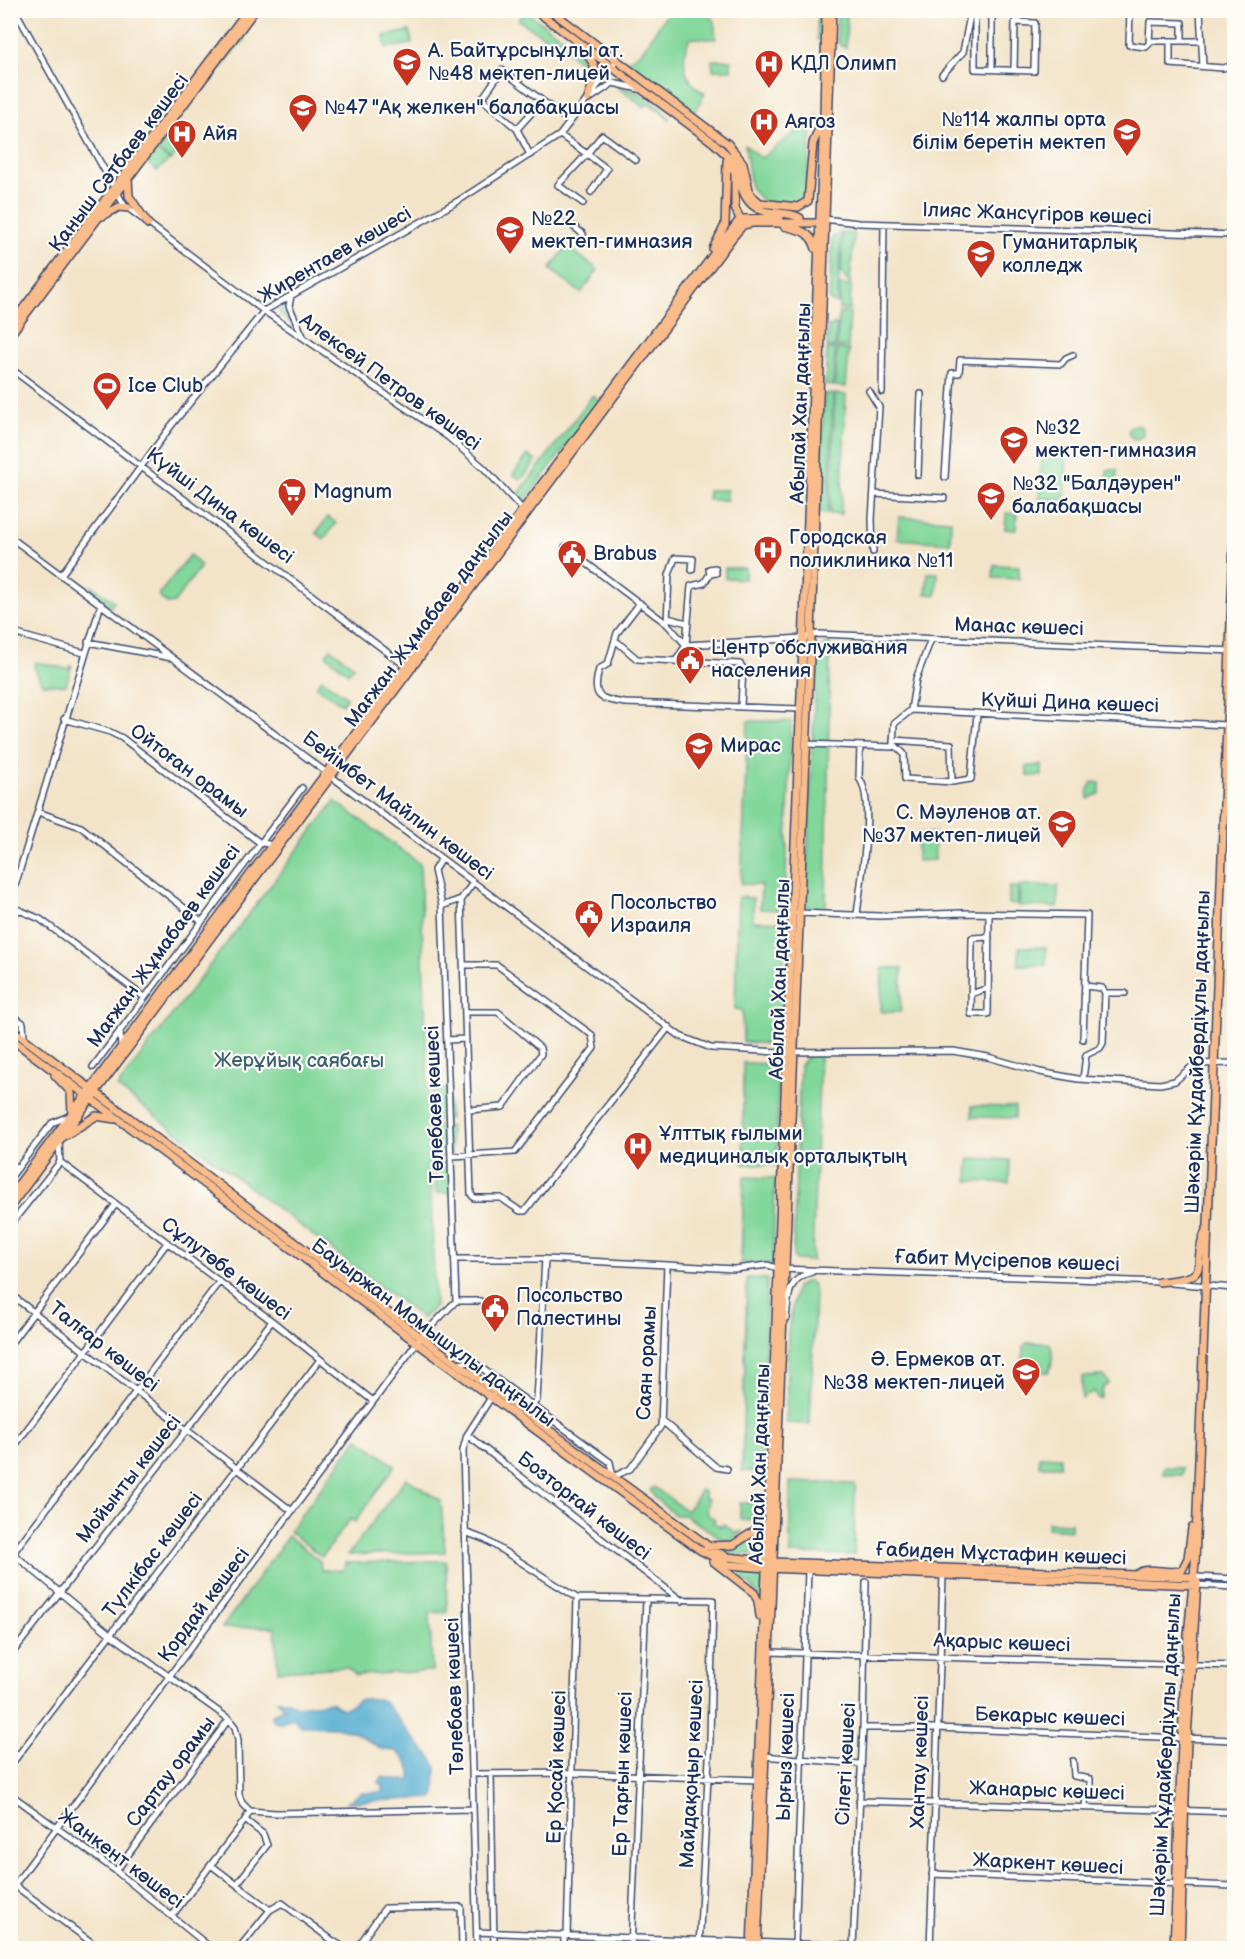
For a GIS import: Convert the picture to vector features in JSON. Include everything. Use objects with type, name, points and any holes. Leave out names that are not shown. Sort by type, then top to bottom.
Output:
[{"type":"main road","name":"Қаныш Сәтбаев көшесі","points":[[10,326],[115,190],[248,10]]},
{"type":"main road","name":"Қаныш Сәтбаев көшесі","points":[[10,335],[94,224],[115,190],[128,177],[255,10]]},
{"type":"main road","points":[[535,10],[723,151],[729,157],[735,173]]},
{"type":"main road","points":[[550,10],[715,133],[743,163],[748,189],[754,199],[765,205],[804,206],[809,194],[813,143],[824,117]]},
{"type":"main road","name":"Абылай Хан даңғылы","points":[[769,1565],[767,1523],[782,1269],[796,912],[811,634],[826,10]]},
{"type":"main road","name":"Абылай Хан даңғылы","points":[[796,912],[800,709],[817,272],[832,10]]},
{"type":"main road","points":[[581,45],[593,63],[596,73],[586,101]]},
{"type":"main road","points":[[712,255],[725,225],[728,165],[723,151]]},
{"type":"main road","points":[[735,153],[735,208],[742,222]]},
{"type":"main road","points":[[735,153],[743,193],[751,204],[760,210],[793,214],[800,218]]},
{"type":"main road","points":[[128,177],[129,196],[148,224]]},
{"type":"main road","points":[[94,224],[114,209],[128,208]]},
{"type":"main road","points":[[742,222],[753,217],[821,221]]},
{"type":"main road","points":[[742,222],[821,221]]},
{"type":"main road","name":"Мағжан Жұмабаев даңғылы","points":[[524,512],[712,255],[742,222]]},
{"type":"main road","name":"Мағжан Жұмабаев даңғылы","points":[[10,1196],[71,1115],[91,1094],[742,222]]},
{"type":"main road","points":[[773,223],[800,229],[810,236],[815,247],[817,272]]},
{"type":"main road","name":"Шәкәрім Құдайбердіұлы даңғылы","points":[[1180,1948],[1181,1810],[1195,1564],[1227,724],[1232,650],[1234,542]]},
{"type":"main road","name":"Мағжан Жұмабаев даңғылы","points":[[10,1207],[60,1140],[121,1048],[272,845],[330,775]]},
{"type":"main road","name":"Бауыржан Момышұлы даңғылы","points":[[10,1028],[17,1042],[48,1066],[91,1094],[121,1120],[419,1340],[460,1364],[496,1390],[613,1477],[703,1548]]},
{"type":"main road","name":"Бауыржан Момышұлы даңғылы","points":[[10,1038],[91,1094],[419,1340],[491,1397],[703,1548],[729,1565],[769,1565]]},
{"type":"main road","points":[[48,1066],[71,1092],[71,1115]]},
{"type":"main road","points":[[60,1140],[96,1116],[121,1120]]},
{"type":"main road","points":[[1159,1282],[1185,1280],[1196,1275],[1200,1267],[1201,1241],[1208,1225]]},
{"type":"main road","name":"Абылай Хан даңғылы","points":[[754,1947],[769,1565],[782,1331],[782,1269]]},
{"type":"main road","points":[[1135,1575],[1145,1570],[1176,1572],[1182,1570],[1188,1558],[1193,1520],[1197,1514]]},
{"type":"main road","points":[[703,1548],[733,1545],[767,1523]]},
{"type":"main road","points":[[703,1548],[749,1589],[758,1600],[766,1651]]},
{"type":"main road","name":"Ғабиден Мұстафин көшесі","points":[[769,1565],[808,1570],[943,1576],[1194,1581]]},
{"type":"main road","name":"Ғабиден Мұстафин көшесі","points":[[769,1565],[1135,1575],[1194,1581]]},
{"type":"main road","name":"Абылай Хан даңғылы","points":[[754,1947],[758,1780],[762,1756]]},
{"type":"main road","name":"Шәкәрім Құдайбердіұлы даңғылы","points":[[1174,1948],[1179,1884]]},
{"type":"street","points":[[973,10],[975,69],[1034,71],[1035,23],[1016,16],[992,14],[992,69]]},
{"type":"street","points":[[942,75],[963,52],[973,10]]},
{"type":"street","points":[[1130,10],[1130,45],[1146,47],[1150,41],[1150,22],[1182,23],[1182,41]]},
{"type":"street","points":[[1200,10],[1203,66]]},
{"type":"street","name":"Алексей Петров көшесі","points":[[13,12],[115,190],[128,208],[264,310],[448,437],[484,468],[524,512]]},
{"type":"street","points":[[1014,69],[1016,16]]},
{"type":"street","points":[[1150,41],[1202,41]]},
{"type":"street","points":[[1170,42],[1170,64],[1223,68],[1234,65]]},
{"type":"street","name":"Жирентаев көшесі","points":[[61,574],[142,465],[264,310],[458,201],[560,135],[617,61]]},
{"type":"street","points":[[530,155],[517,129],[482,99],[502,70],[570,122]]},
{"type":"street","points":[[586,101],[613,83],[640,89]]},
{"type":"street","points":[[517,129],[542,101]]},
{"type":"street","points":[[560,135],[607,169],[591,192]]},
{"type":"street","points":[[583,203],[558,185],[602,135],[636,160]]},
{"type":"street","name":"Ілияс Жансүгіров көшесі","points":[[821,221],[1234,235]]},
{"type":"street","points":[[569,223],[583,234]]},
{"type":"street","points":[[882,392],[884,224]]},
{"type":"street","points":[[291,296],[289,306],[304,337]]},
{"type":"street","points":[[945,477],[952,373],[959,373],[960,360],[1061,364],[1073,355]]},
{"type":"street","name":"Күйші Дина көшесі","points":[[10,368],[408,667]]},
{"type":"street","points":[[869,391],[879,407],[873,552]]},
{"type":"street","points":[[918,475],[921,393]]},
{"type":"street","points":[[874,494],[944,498]]},
{"type":"street","name":"Бейімбет Майлин көшесі","points":[[10,537],[473,883],[691,1042],[711,1048],[790,1051],[953,1051],[1083,1079],[1169,1083],[1175,1081],[1195,1064],[1234,1063]]},
{"type":"street","points":[[565,547],[668,621],[686,645]]},
{"type":"street","points":[[668,621],[669,575],[675,558],[693,559],[692,570]]},
{"type":"street","points":[[675,662],[686,645],[691,586],[704,583],[710,574]]},
{"type":"street","points":[[640,603],[617,633],[608,664],[599,669],[596,689],[599,696],[605,700],[800,709]]},
{"type":"street","points":[[101,604],[84,653],[10,904],[40,919],[144,997]]},
{"type":"street","points":[[668,621],[687,623]]},
{"type":"street","points":[[10,632],[84,653]]},
{"type":"street","name":"Манас көшесі","points":[[803,638],[811,634],[1232,650]]},
{"type":"street","points":[[686,645],[803,638]]},
{"type":"street","points":[[806,744],[892,747],[894,724],[911,710],[916,680],[931,639]]},
{"type":"street","points":[[615,640],[637,659],[740,664],[743,668],[741,706]]},
{"type":"street","points":[[88,642],[174,659]]},
{"type":"street","name":"Күйші Дина көшесі","points":[[911,710],[1227,724]]},
{"type":"street","points":[[893,742],[904,754],[905,779],[952,782],[971,779],[977,714]]},
{"type":"street","name":"Ойтоған орамы","points":[[64,719],[110,732],[122,738],[259,842]]},
{"type":"street","points":[[893,742],[951,744],[952,782]]},
{"type":"street","points":[[857,915],[867,828],[866,786],[859,778],[860,746]]},
{"type":"street","name":"Мағжан Жұмабаев көшесі","points":[[93,1067],[259,842],[302,788]]},
{"type":"street","points":[[38,812],[81,827],[201,921]]},
{"type":"street","points":[[259,842],[272,845]]},
{"type":"street","name":"Төлебаев көшесі","points":[[441,859],[434,870],[442,906],[453,1156],[456,1301]]},
{"type":"street","points":[[442,906],[461,898],[473,883]]},
{"type":"street","points":[[461,898],[472,1197],[501,1198],[520,1211],[525,1211],[669,1027]]},
{"type":"street","points":[[796,912],[857,915],[1087,915],[1083,1039]]},
{"type":"street","points":[[989,914],[989,937],[988,988],[988,1014],[971,1014],[972,938],[989,937]]},
{"type":"street","points":[[453,1156],[515,1152],[594,1048],[592,1035],[497,966],[464,965]]},
{"type":"street","points":[[1083,1079],[1086,1055],[1100,1048],[1103,1043],[1105,993],[1102,988],[1085,986]]},
{"type":"street","points":[[971,994],[988,988]]},
{"type":"street","points":[[1105,993],[1125,993]]},
{"type":"street","points":[[465,1012],[498,1012],[541,1050],[540,1057],[503,1107],[469,1110]]},
{"type":"street","points":[[10,1014],[23,1023],[17,1042]]},
{"type":"street","points":[[120,1030],[121,1048]]},
{"type":"street","points":[[447,1040],[466,1039]]},
{"type":"street","name":"Мағжан Жұмабаев даңғылы","points":[[10,1178],[52,1123],[71,1115]]},
{"type":"street","points":[[10,1226],[60,1162],[60,1140]]},
{"type":"street","name":"Сұлутөбе көшесі","points":[[60,1162],[272,1321],[319,1361],[373,1401]]},
{"type":"street","points":[[10,1163],[18,1168]]},
{"type":"street","points":[[10,1344],[116,1204]]},
{"type":"street","points":[[10,1452],[167,1242]]},
{"type":"street","name":"Ғабит Мүсірепов көшесі","points":[[456,1259],[545,1259],[734,1269],[768,1265],[782,1269],[1159,1282],[1234,1288]]},
{"type":"street","points":[[532,1405],[537,1400],[545,1259]]},
{"type":"street","name":"Саян орамы","points":[[613,1477],[630,1469],[661,1426],[667,1265]]},
{"type":"street","points":[[782,1331],[789,1287],[802,1274],[819,1270]]},
{"type":"street","points":[[219,1282],[11,1554],[111,1635],[229,1719],[235,1727],[238,1740],[240,1795],[242,1803],[250,1811],[276,1813],[472,1809]]},
{"type":"street","name":"Талғар көшесі","points":[[10,1294],[292,1511]]},
{"type":"street","points":[[419,1340],[456,1301],[480,1301]]},
{"type":"street","name":"Мойынты көшесі","points":[[10,1656],[272,1321]]},
{"type":"street","name":"Қордай көшесі","points":[[12,1886],[419,1340]]},
{"type":"street","name":"Түлкібас көшесі","points":[[10,1766],[319,1361]]},
{"type":"street","points":[[460,1364],[472,1361],[610,1462],[613,1477]]},
{"type":"street","points":[[467,1435],[496,1390]]},
{"type":"street","points":[[661,1420],[716,1467],[727,1469]]},
{"type":"street","name":"Төлебаев көшесі","points":[[467,1435],[463,1465],[477,1948]]},
{"type":"street","name":"Бозторғай көшесі","points":[[467,1435],[682,1601]]},
{"type":"street","points":[[465,1532],[482,1538],[577,1598],[682,1601]]},
{"type":"street","name":"Ырғыз көшесі","points":[[795,1945],[808,1570]]},
{"type":"street","name":"Хантау көшесі","points":[[930,1948],[943,1576]]},
{"type":"street","name":"Ғабиден Мұстафин көшесі","points":[[1194,1581],[1234,1579]]},
{"type":"street","name":"Ғабиден Мұстафин көшесі","points":[[1194,1581],[1234,1587]]},
{"type":"street","name":"Сілеті көшесі","points":[[853,1948],[863,1728],[866,1582]]},
{"type":"street","name":"Ер Қосай көшесі","points":[[564,1948],[577,1598]]},
{"type":"street","name":"Ер Тарғын көшесі","points":[[631,1948],[646,1600]]},
{"type":"street","name":"Майдақоңыр көшесі","points":[[682,1601],[713,1600],[699,1945]]},
{"type":"street","name":"Ақарыс көшесі","points":[[766,1651],[1234,1666]]},
{"type":"street","name":"Сартау орамы","points":[[116,1871],[229,1719]]},
{"type":"street","name":"Бекарыс көшесі","points":[[863,1728],[936,1728],[1234,1740]]},
{"type":"street","points":[[762,1756],[860,1764]]},
{"type":"street","points":[[1073,1761],[1074,1776],[1090,1779],[1085,1807]]},
{"type":"street","points":[[472,1774],[572,1773],[707,1776],[758,1780]]},
{"type":"street","points":[[491,1774],[494,1948]]},
{"type":"street","name":"Жанкент көшесі","points":[[10,1794],[116,1871],[212,1948]]},
{"type":"street","name":"Жанарыс көшесі","points":[[859,1801],[1234,1812]]},
{"type":"street","points":[[172,1916],[250,1811]]},
{"type":"street","points":[[237,1884],[267,1845],[263,1834],[245,1820]]},
{"type":"street","points":[[211,1865],[270,1910]]},
{"type":"street","name":"Жаркент көшесі","points":[[932,1874],[1234,1886]]},
{"type":"street","points":[[12,1886],[99,1948]]},
{"type":"street","points":[[239,1948],[270,1910],[282,1903],[345,1948]]},
{"type":"street","points":[[357,1948],[385,1908],[461,1907],[462,1948]]},
{"type":"street","points":[[462,1937],[494,1932],[699,1945],[906,1948]]},
{"type":"street","points":[[328,1948],[333,1941]]},
{"type":"green space","points":[[525,11],[567,41],[562,48],[518,20]]},
{"type":"green space","points":[[669,11],[701,11],[714,20],[716,39],[690,38],[685,54],[684,62],[688,76],[698,89],[705,93],[695,112],[626,62],[642,51]]},
{"type":"green space","points":[[817,11],[824,11],[822,40],[817,40]]},
{"type":"green space","points":[[837,11],[847,11],[846,47],[841,46],[837,40]]},
{"type":"green space","points":[[410,31],[412,44],[386,48],[384,36]]},
{"type":"green space","points":[[241,32],[245,41],[238,46],[204,90],[201,86]]},
{"type":"green space","points":[[573,44],[592,67],[592,70],[566,51]]},
{"type":"green space","points":[[712,60],[731,60],[731,70],[713,70]]},
{"type":"green space","points":[[616,86],[646,97],[670,119],[648,103],[644,107]]},
{"type":"green space","points":[[818,115],[811,136],[805,199],[799,202],[765,203],[751,189],[745,145],[761,158]]},
{"type":"green space","points":[[166,138],[178,145],[177,153],[171,160],[158,151]]},
{"type":"green space","points":[[157,151],[169,160],[157,171],[147,163]]},
{"type":"green space","points":[[841,232],[838,304],[836,304],[829,300],[832,238]]},
{"type":"green space","points":[[843,233],[854,234],[850,284],[841,273]]},
{"type":"green space","points":[[567,246],[598,270],[581,293],[550,269]]},
{"type":"green space","points":[[840,285],[851,286],[850,310],[839,309]]},
{"type":"green space","points":[[285,303],[297,329],[279,313],[279,306]]},
{"type":"green space","points":[[839,312],[850,313],[848,347],[837,347]]},
{"type":"green space","points":[[837,324],[835,347],[827,347],[828,327]]},
{"type":"green space","points":[[827,349],[835,349],[833,386],[825,385]]},
{"type":"green space","points":[[837,349],[849,350],[846,387],[835,386]]},
{"type":"green space","points":[[824,394],[833,394],[828,514],[819,513]]},
{"type":"green space","points":[[835,394],[846,395],[841,514],[830,514]]},
{"type":"green space","points":[[593,395],[600,401],[524,502],[517,496]]},
{"type":"green space","points":[[1133,425],[1139,425],[1143,432],[1139,439],[1133,439],[1129,435],[1129,429]]},
{"type":"green space","points":[[1042,448],[1067,449],[1065,500],[1039,499]]},
{"type":"green space","points":[[528,455],[536,461],[521,480],[513,474]]},
{"type":"green space","points":[[1107,470],[1117,470],[1116,489],[1107,489]]},
{"type":"green space","points":[[708,490],[727,490],[727,500],[708,500]]},
{"type":"green space","points":[[1006,513],[1017,514],[1016,530],[1005,529]]},
{"type":"green space","points":[[328,517],[336,523],[324,539],[316,533]]},
{"type":"green space","points":[[899,517],[951,520],[950,543],[897,539]]},
{"type":"green space","points":[[190,555],[201,566],[174,603],[168,604],[160,598],[160,593]]},
{"type":"green space","points":[[994,565],[1019,566],[1019,579],[993,578]]},
{"type":"green space","points":[[725,568],[745,568],[745,579],[725,578]]},
{"type":"green space","points":[[928,573],[938,573],[936,595],[926,594]]},
{"type":"green space","points":[[92,586],[114,601],[111,607],[91,592]]},
{"type":"green space","points":[[830,644],[826,910],[809,908],[805,903],[817,651]]},
{"type":"green space","points":[[331,649],[354,666],[348,673],[326,655]]},
{"type":"green space","points":[[36,662],[68,669],[72,665],[66,685],[42,684],[34,667]]},
{"type":"green space","points":[[322,679],[347,697],[342,704],[316,686]]},
{"type":"green space","points":[[748,721],[791,721],[785,910],[760,909],[761,885],[741,884]]},
{"type":"green space","points":[[1042,765],[1042,776],[1027,776],[1027,766]]},
{"type":"green space","points":[[1092,782],[1100,783],[1100,793],[1088,799],[1088,789]]},
{"type":"green space","name":"Жерұйық саябағы","points":[[335,801],[420,864],[435,1307],[422,1318],[117,1087]]},
{"type":"green space","points":[[917,833],[934,833],[935,860],[917,861]]},
{"type":"green space","points":[[1020,886],[1058,886],[1058,907],[1019,906]]},
{"type":"green space","points":[[1009,887],[1018,887],[1018,905],[1009,904]]},
{"type":"green space","points":[[738,897],[753,898],[753,921],[785,922],[781,1045],[743,1042],[742,1010],[735,1009]]},
{"type":"green space","points":[[1019,947],[1046,947],[1046,965],[1019,965]]},
{"type":"green space","points":[[882,968],[902,968],[901,1012],[881,1012]]},
{"type":"green space","points":[[809,1055],[820,1055],[812,1261],[795,1260],[793,1255],[800,1065]]},
{"type":"green space","points":[[743,1063],[778,1064],[777,1165],[743,1164]]},
{"type":"green space","points":[[448,1089],[449,1119],[433,1120],[432,1090]]},
{"type":"green space","points":[[972,1106],[1015,1107],[1015,1118],[972,1117]]},
{"type":"green space","points":[[433,1126],[450,1126],[451,1156],[434,1156]]},
{"type":"green space","points":[[969,1158],[1010,1160],[1009,1183],[968,1181]]},
{"type":"green space","points":[[435,1163],[451,1163],[452,1193],[436,1193]]},
{"type":"green space","points":[[744,1177],[775,1178],[773,1264],[741,1263]]},
{"type":"green space","points":[[747,1278],[767,1279],[762,1472],[742,1471]]},
{"type":"green space","points":[[807,1281],[812,1283],[815,1291],[810,1424],[786,1423],[788,1332],[796,1287]]},
{"type":"green space","points":[[1027,1343],[1049,1343],[1052,1357],[1048,1372],[1026,1372],[1023,1369],[1023,1346]]},
{"type":"green space","points":[[1104,1376],[1109,1383],[1103,1388],[1101,1398],[1098,1399],[1094,1391],[1082,1399],[1082,1377]]},
{"type":"green space","points":[[358,1438],[395,1466],[355,1522],[350,1519],[322,1557],[289,1531]]},
{"type":"green space","points":[[1039,1456],[1060,1457],[1060,1466],[1039,1466]]},
{"type":"green space","points":[[1164,1467],[1182,1468],[1182,1475],[1163,1474]]},
{"type":"green space","points":[[406,1478],[441,1501],[445,1552],[348,1555]]},
{"type":"green space","points":[[790,1482],[855,1484],[854,1555],[790,1554]]},
{"type":"green space","points":[[654,1487],[687,1511],[701,1490],[704,1492],[704,1498],[708,1499],[706,1513],[715,1519],[713,1523],[722,1527],[724,1524],[736,1533],[743,1531],[728,1542],[684,1515],[675,1515],[655,1498],[650,1490]]},
{"type":"green space","points":[[740,1503],[762,1503],[759,1520],[740,1519]]},
{"type":"green space","points":[[1048,1522],[1071,1523],[1071,1530],[1047,1528]]},
{"type":"green space","points":[[760,1530],[764,1533],[762,1548],[756,1554],[730,1554],[725,1551],[724,1548],[744,1543]]},
{"type":"green space","points":[[288,1536],[320,1561],[321,1570],[344,1570],[345,1563],[446,1561],[447,1612],[430,1613],[432,1671],[356,1675],[346,1667],[278,1671],[275,1627],[222,1628]]},
{"type":"green space","points":[[735,1570],[758,1572],[763,1576],[762,1603],[751,1585],[733,1572]]},
{"type":"water","points":[[361,1699],[379,1699],[384,1702],[429,1754],[436,1767],[433,1798],[347,1802],[361,1793],[382,1792],[384,1786],[378,1782],[383,1777],[410,1781],[411,1773],[406,1761],[397,1751],[383,1750],[355,1732],[336,1727],[301,1726],[293,1718],[279,1723],[272,1719],[271,1715],[285,1707],[277,1700],[287,1700],[296,1706],[330,1702],[343,1709]]},
{"type":"place","name":"А. Байтұрсынұлы ат. №48 мектеп-лицей","points":[[407,88]]},
{"type":"place","name":"КДЛ Олимп","points":[[769,90]]},
{"type":"place","name":"№47 \"Ақ желкен\" балабақшасы","points":[[303,134]]},
{"type":"place","name":"Аягоз","points":[[764,148]]},
{"type":"place","name":"№114 жалпы орта білім беретін мектеп","points":[[1127,158]]},
{"type":"place","name":"Айя","points":[[182,160]]},
{"type":"place","name":"№22 мектеп-гимназия","points":[[510,256]]},
{"type":"place","name":"Гуманитарлық колледж","points":[[981,280]]},
{"type":"place","name":"Ice Club","points":[[107,412]]},
{"type":"place","name":"№32 мектеп-гимназия","points":[[1014,466]]},
{"type":"place","name":"Magnum","points":[[292,518]]},
{"type":"place","name":"№32 \"Балдәурен\" балабақшасы","points":[[991,522]]},
{"type":"place","name":"Городская поликлиника №11","points":[[768,576]]},
{"type":"place","name":"Brabus","points":[[572,580]]},
{"type":"place","name":"Центр обслуживания населения","points":[[690,686]]},
{"type":"place","name":"Мирас","points":[[699,772]]},
{"type":"place","name":"С. Мәуленов ат. №37 мектеп-лицей","points":[[1062,850]]},
{"type":"place","name":"Посольство Израиля","points":[[589,940]]},
{"type":"place","name":"Ұлттық ғылыми медициналық орталықтың","points":[[638,1172]]},
{"type":"place","name":"Посольство Палестины","points":[[495,1334]]},
{"type":"place","name":"Ә. Ермеков ат. №38 мектеп-лицей","points":[[1026,1398]]}]
